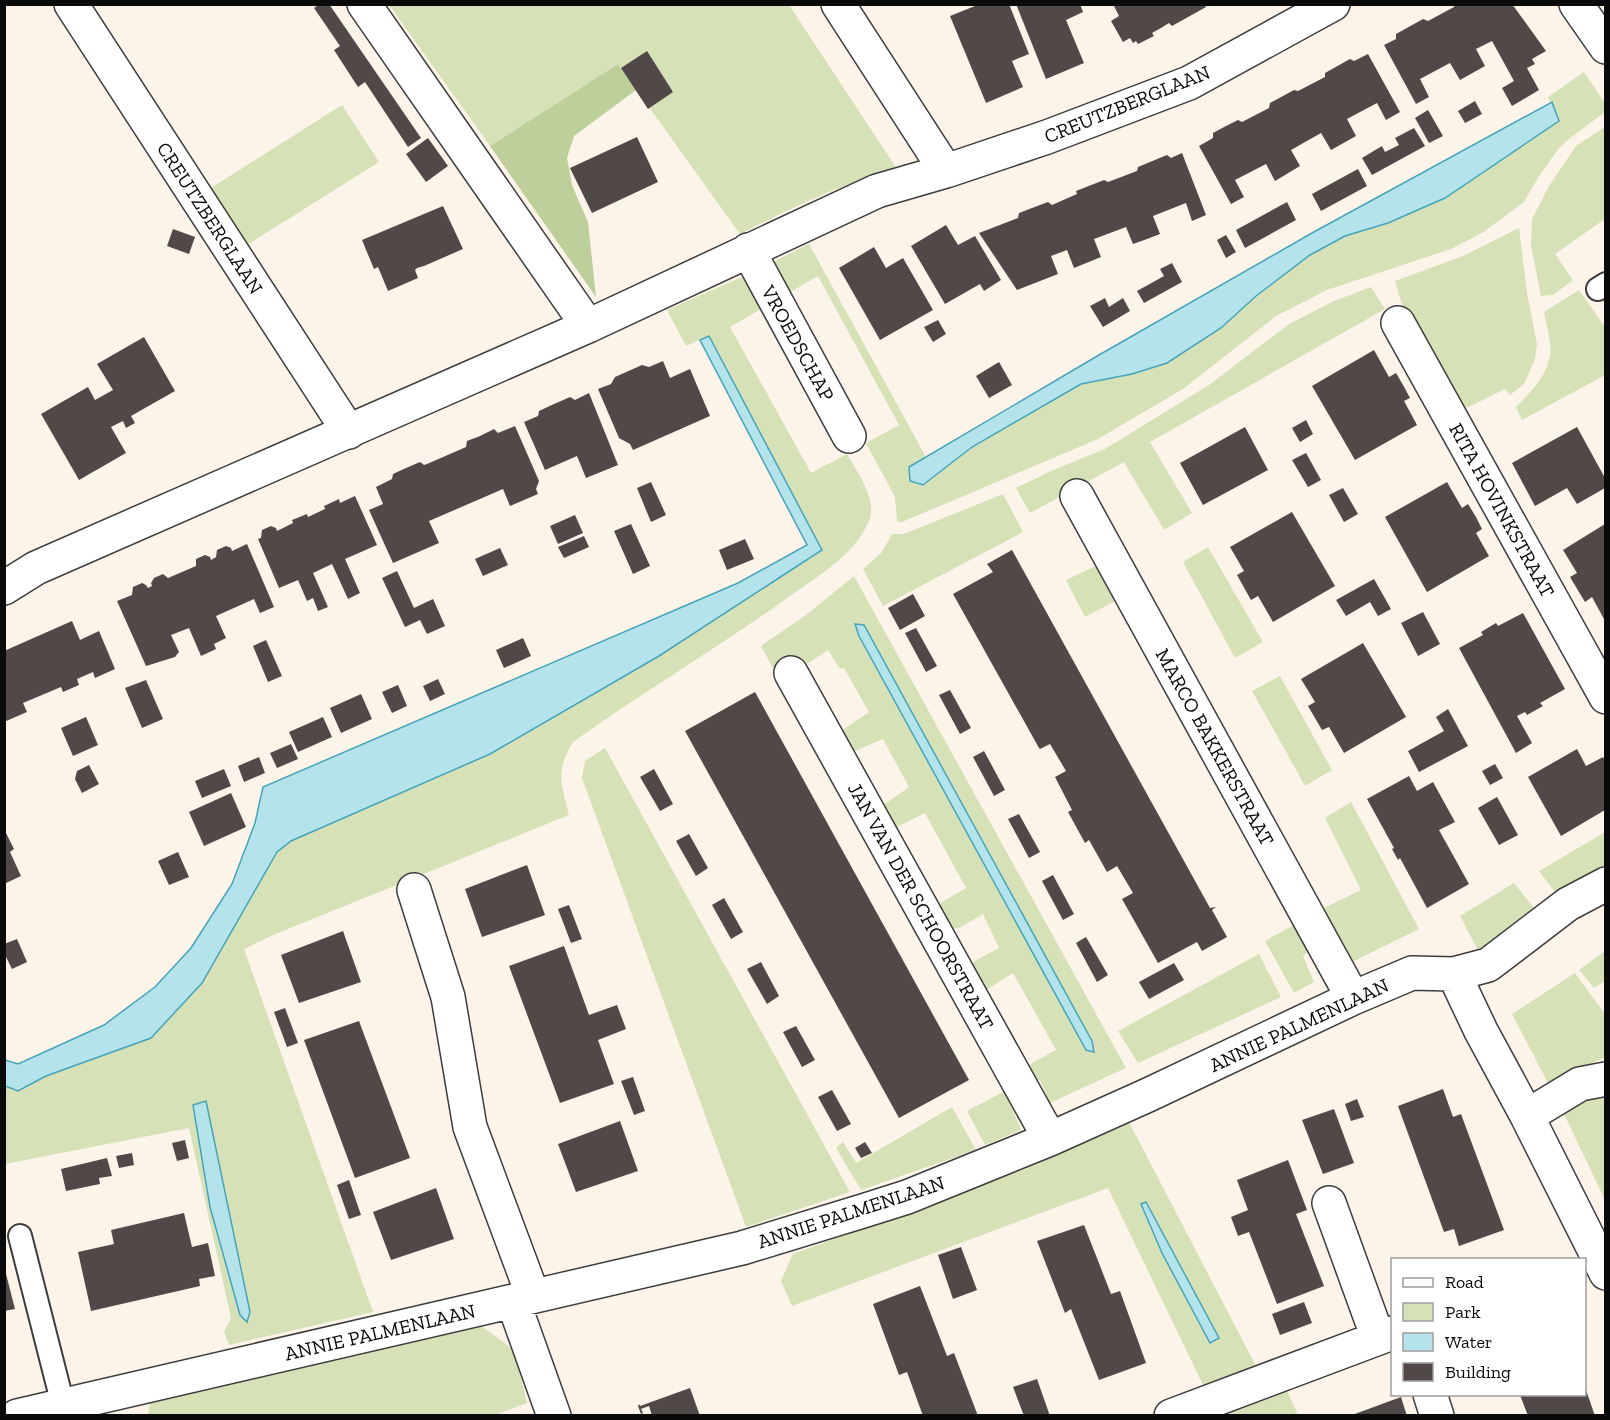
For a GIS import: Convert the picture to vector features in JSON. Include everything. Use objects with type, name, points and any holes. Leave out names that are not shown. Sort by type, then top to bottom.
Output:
[{"type":"street","name":"CREUTZBERGLAAN","points":[[71,4],[349,432]]},
{"type":"street","points":[[364,4],[588,326]]},
{"type":"street","points":[[838,4],[946,171]]},
{"type":"street","name":"CREUTZBERGLAAN","points":[[4,588],[36,568],[588,326],[877,191],[946,171],[1047,137],[1189,83],[1333,4]]},
{"type":"street","points":[[1576,4],[1605,47]]},
{"type":"street","name":"VROEDSCHAP","points":[[748,250],[849,436]]},
{"type":"street","name":"RITA HOVINKSTRAAT","points":[[1398,323],[1605,697]]},
{"type":"street","name":"MARCO BAKKERSTRAAT","points":[[1077,496],[1353,998]]},
{"type":"street","name":"JAN VAN DER SCHOORSTRAAT","points":[[791,673],[1050,1139]]},
{"type":"street","points":[[1596,1264],[1527,1116],[1481,1031],[1454,974],[1488,965],[1568,904],[1605,884]]},
{"type":"street","points":[[414,890],[448,998],[470,1127],[523,1299],[554,1416]]},
{"type":"street","name":"ANNIE PALMENLAAN","points":[[17,1416],[753,1245],[908,1197],[1050,1139],[1353,998],[1412,973],[1454,974]]},
{"type":"street","points":[[1527,1116],[1580,1084],[1605,1079]]},
{"type":"street","points":[[1171,1416],[1385,1336],[1329,1203]]},
{"type":"street","points":[[1430,1396],[1437,1416]]},
{"type":"lane","points":[[20,1236],[63,1405]]},
{"type":"green space","points":[[389,5],[789,5],[897,169],[837,189],[740,234],[618,64],[490,146]]},
{"type":"green space","points":[[618,64],[636,90],[574,136],[567,158],[572,185],[588,222],[596,297],[490,146]]},
{"type":"green space","points":[[1584,72],[1605,103],[1605,112],[1559,148],[1524,202],[1482,233],[1451,249],[1327,290],[1276,316],[1183,389],[1098,439],[902,522],[897,521],[895,497],[866,443],[899,425],[818,276],[789,293],[773,262],[809,244],[926,457],[909,467],[923,485],[972,447],[1081,384],[1132,374],[1167,363],[1221,328],[1256,296],[1310,255],[1345,236],[1388,223],[1445,197],[1559,121],[1548,97]]},
{"type":"green space","points":[[342,105],[379,162],[242,248],[203,193]]},
{"type":"green space","points":[[1605,127],[1605,219],[1555,254],[1573,280],[1553,295],[1541,296],[1531,246],[1532,219],[1549,186],[1576,146]]},
{"type":"green space","points":[[1519,228],[1527,293],[1537,344],[1535,359],[1524,384],[1510,395],[1505,389],[1469,407],[1458,406],[1401,301],[1395,281],[1463,256]]},
{"type":"green space","points":[[742,277],[761,309],[730,327],[811,473],[847,454],[869,495],[871,513],[869,521],[853,546],[819,576],[573,742],[564,762],[561,778],[569,815],[273,935],[244,949],[373,1312],[229,1345],[224,1332],[231,1318],[189,1128],[5,1164],[4,1086],[18,1091],[202,983],[277,852],[291,841],[490,754],[659,656],[822,550],[708,336],[686,346],[667,310]]},
{"type":"green space","points":[[1371,287],[1385,309],[1150,442],[1192,513],[1164,530],[1124,462],[1030,513],[1016,488],[1105,449],[1209,385],[1289,324],[1334,301]]},
{"type":"green space","points":[[1579,290],[1605,327],[1605,375],[1522,420],[1516,407],[1542,377],[1550,355],[1550,339],[1544,312]]},
{"type":"green space","points":[[1003,494],[1023,532],[883,606],[863,569],[882,552],[892,534],[904,534]]},
{"type":"green space","points":[[1208,547],[1263,642],[1235,658],[1183,562]]},
{"type":"green space","points":[[1098,565],[1117,600],[1085,617],[1066,580]]},
{"type":"green space","points":[[854,576],[1126,1068],[1050,1103],[1040,1080],[1034,1083],[1028,1070],[1032,1063],[1056,1050],[1013,973],[985,991],[969,969],[973,962],[999,948],[983,914],[953,929],[938,910],[939,904],[966,888],[925,813],[897,827],[892,826],[882,806],[909,787],[883,739],[855,751],[848,750],[838,733],[869,712],[844,668],[840,669],[828,650],[807,664],[792,657],[774,670],[761,646],[806,615]],"holes":[[[855,624],[913,715],[1092,1041],[1093,1052],[1086,1050],[859,636]]]},
{"type":"green space","points":[[1280,676],[1332,770],[1305,786],[1252,691]]},
{"type":"green space","points":[[605,748],[850,1192],[746,1227],[582,778],[585,761]]},
{"type":"green space","points":[[1351,802],[1419,929],[1348,964],[1322,909],[1361,890],[1325,818]]},
{"type":"green space","points":[[1605,832],[1605,868],[1558,896],[1539,871]]},
{"type":"green space","points":[[1514,883],[1537,912],[1481,956],[1460,916]]},
{"type":"green space","points":[[1295,924],[1310,950],[1303,956],[1314,982],[1294,993],[1265,941]]},
{"type":"green space","points":[[1605,951],[1605,981],[1594,988],[1579,970]]},
{"type":"green space","points":[[1259,954],[1281,997],[1138,1063],[1118,1031]]},
{"type":"green space","points":[[1575,973],[1605,1014],[1605,1057],[1549,1085],[1512,1014]]},
{"type":"green space","points":[[1005,1091],[1021,1130],[985,1145],[967,1111]]},
{"type":"green space","points":[[1596,1096],[1605,1097],[1605,1200],[1563,1112]]},
{"type":"green space","points":[[952,1107],[976,1150],[861,1190],[836,1148],[843,1142],[856,1163]]},
{"type":"green space","points":[[1129,1122],[1257,1368],[1205,1389],[1108,1188],[792,1306],[781,1281],[793,1254],[1023,1170]],"holes":[[[1146,1202],[1162,1253],[1141,1204]]]},
{"type":"green space","points":[[480,1325],[514,1350],[527,1403],[493,1416],[148,1416],[150,1402]]},
{"type":"green space","points":[[1285,1386],[1298,1415],[1231,1415],[1229,1408]]},
{"type":"water","points":[[1552,102],[1559,121],[1445,198],[1388,223],[1345,236],[1310,255],[1256,296],[1221,328],[1167,363],[1132,374],[1081,384],[972,447],[923,485],[910,481],[909,467],[1312,233]]},
{"type":"water","points":[[709,336],[822,550],[659,656],[490,754],[291,841],[277,852],[202,983],[151,1038],[46,1076],[18,1091],[5,1086],[5,1060],[18,1064],[104,1025],[155,987],[191,948],[232,884],[255,823],[263,787],[738,583],[807,545],[700,340]]},
{"type":"water","points":[[855,624],[864,625],[1092,1041],[1094,1052],[1086,1050],[859,636]]},
{"type":"water","points":[[206,1101],[250,1312],[247,1322],[240,1315],[210,1207],[193,1105]]},
{"type":"water","points":[[1146,1202],[1219,1338],[1210,1343],[1162,1253],[1141,1204]]},
{"type":"building","points":[[320,4],[329,4],[421,138],[408,147],[365,82],[358,87],[334,50],[340,46],[314,8]]},
{"type":"building","points":[[980,4],[1009,4],[1029,54],[1012,61],[1023,87],[986,103],[950,16]]},
{"type":"building","points":[[1016,4],[1080,4],[1083,12],[1066,20],[1084,63],[1046,79]]},
{"type":"building","points":[[1113,4],[1205,4],[1206,7],[1172,26],[1169,23],[1152,33],[1154,36],[1138,44],[1136,41],[1133,43],[1130,38],[1123,42],[1111,21],[1119,16]]},
{"type":"building","points":[[1455,4],[1512,4],[1546,51],[1532,59],[1535,64],[1527,68],[1539,90],[1512,106],[1502,88],[1514,81],[1492,41],[1476,49],[1485,66],[1460,80],[1450,63],[1420,79],[1429,97],[1416,104],[1384,45],[1396,39],[1396,34],[1423,19],[1428,21],[1454,7]]},
{"type":"building","points":[[647,51],[673,92],[648,109],[621,68]]},
{"type":"building","points":[[1368,54],[1400,112],[1386,120],[1377,103],[1347,119],[1356,136],[1331,150],[1321,133],[1291,150],[1300,166],[1275,181],[1266,164],[1235,180],[1244,197],[1231,204],[1199,146],[1213,138],[1213,133],[1269,108],[1270,103],[1325,77],[1325,73],[1350,59],[1354,61]]},
{"type":"building","points":[[1475,101],[1482,114],[1465,123],[1458,111]]},
{"type":"building","points":[[1428,110],[1443,136],[1429,143],[1415,118]]},
{"type":"building","points":[[1414,128],[1425,146],[1372,175],[1362,158],[1382,146],[1385,152],[1399,145],[1395,138]]},
{"type":"building","points":[[637,137],[658,182],[592,213],[570,168]]},
{"type":"building","points":[[428,138],[448,166],[426,182],[406,154]]},
{"type":"building","points":[[1182,153],[1206,215],[1192,221],[1186,203],[1153,216],[1160,234],[1133,244],[1126,227],[1094,239],[1101,257],[1074,268],[1067,250],[1051,256],[1058,274],[1017,290],[979,233],[1018,218],[1019,213],[1048,202],[1052,205],[1077,194],[1076,191],[1137,171],[1138,167],[1167,155],[1171,158]]},
{"type":"building","points":[[1358,169],[1367,186],[1321,211],[1312,194]]},
{"type":"building","points":[[1287,202],[1296,220],[1245,248],[1236,230]]},
{"type":"building","points":[[443,206],[463,249],[417,268],[415,270],[418,278],[388,291],[378,267],[374,269],[362,240]]},
{"type":"building","points":[[946,225],[958,245],[975,236],[1001,280],[984,291],[980,284],[945,304],[911,246]]},
{"type":"building","points":[[173,229],[195,237],[189,254],[167,246]]},
{"type":"building","points":[[1226,235],[1236,252],[1226,258],[1217,240]]},
{"type":"building","points":[[874,247],[886,268],[903,258],[933,310],[880,340],[839,268]]},
{"type":"building","points":[[1172,263],[1182,282],[1144,303],[1137,291],[1164,276],[1160,269]]},
{"type":"building","points":[[1105,298],[1109,307],[1123,298],[1130,311],[1103,327],[1090,306]]},
{"type":"building","points":[[938,320],[946,334],[933,342],[924,327]]},
{"type":"building","points":[[144,337],[175,391],[131,416],[135,423],[126,428],[123,421],[111,427],[126,453],[79,480],[41,414],[88,387],[95,400],[113,390],[97,364]]},
{"type":"building","points":[[1374,350],[1389,377],[1396,373],[1403,385],[1410,398],[1404,401],[1417,425],[1355,460],[1312,386]]},
{"type":"building","points":[[663,361],[670,378],[690,369],[710,416],[633,450],[630,444],[619,438],[598,389],[611,384],[615,377],[642,365],[649,367]]},
{"type":"building","points":[[999,362],[1012,385],[989,398],[976,376]]},
{"type":"building","points":[[589,393],[618,465],[586,478],[577,456],[545,470],[524,422],[538,416],[539,411],[554,404],[570,397],[575,400]]},
{"type":"building","points":[[1306,420],[1313,434],[1300,442],[1292,428]]},
{"type":"building","points":[[515,426],[539,481],[536,489],[538,494],[510,506],[503,489],[429,521],[439,543],[393,563],[369,510],[383,504],[376,487],[392,479],[393,474],[420,462],[427,464],[466,447],[467,441],[494,429],[498,433]]},
{"type":"building","points":[[1245,427],[1268,470],[1203,505],[1180,463]]},
{"type":"building","points":[[1577,427],[1605,478],[1605,488],[1577,504],[1567,488],[1535,506],[1512,463]]},
{"type":"building","points":[[1306,453],[1321,480],[1308,487],[1292,460]]},
{"type":"building","points":[[651,482],[666,515],[651,522],[637,488]]},
{"type":"building","points":[[1447,482],[1462,508],[1468,504],[1476,517],[1482,529],[1476,533],[1489,556],[1427,592],[1385,517]]},
{"type":"building","points":[[1343,488],[1358,514],[1344,522],[1329,495]]},
{"type":"building","points":[[355,496],[377,545],[345,559],[360,593],[348,599],[332,564],[313,573],[328,607],[318,611],[313,598],[307,601],[298,580],[279,588],[258,539],[261,538],[262,530],[271,526],[277,531],[293,523],[292,520],[307,514],[308,517],[339,499],[340,503]]},
{"type":"building","points":[[1292,512],[1335,586],[1273,622],[1258,596],[1251,600],[1237,575],[1244,571],[1230,547]]},
{"type":"building","points":[[575,515],[583,533],[558,544],[550,526]]},
{"type":"building","points":[[631,524],[650,566],[633,574],[614,531]]},
{"type":"building","points":[[1605,524],[1605,621],[1592,597],[1585,602],[1570,577],[1577,573],[1563,550]]},
{"type":"building","points":[[584,536],[589,547],[564,558],[558,547]]},
{"type":"building","points":[[745,539],[754,559],[727,570],[719,550]]},
{"type":"building","points":[[247,544],[274,607],[260,613],[254,599],[216,616],[226,638],[214,644],[216,649],[201,656],[189,628],[171,635],[179,652],[175,657],[146,666],[117,601],[132,595],[133,587],[142,583],[148,588],[152,586],[154,578],[163,574],[168,578],[196,566],[196,559],[205,555],[211,560],[216,557],[217,550],[226,546],[232,551]]},
{"type":"building","points":[[500,548],[508,565],[483,576],[475,559]]},
{"type":"building","points":[[1012,550],[1210,908],[1216,907],[1212,910],[1227,937],[1202,951],[1197,942],[1158,963],[1122,899],[1133,893],[1117,866],[1107,872],[1089,840],[1085,843],[1068,812],[1072,810],[1055,777],[1066,771],[1050,744],[1039,748],[953,594],[993,572],[987,564]]},
{"type":"building","points":[[397,571],[414,608],[433,599],[445,626],[427,634],[420,620],[405,627],[382,578]]},
{"type":"building","points":[[1374,579],[1391,609],[1378,616],[1370,602],[1346,616],[1336,600]]},
{"type":"building","points":[[913,594],[925,616],[900,630],[888,608]]},
{"type":"building","points":[[1423,612],[1440,644],[1418,656],[1401,623]]},
{"type":"building","points":[[1523,613],[1565,689],[1540,703],[1543,706],[1527,715],[1525,712],[1517,716],[1532,743],[1516,753],[1459,648],[1483,635],[1481,632],[1496,623],[1498,626]]},
{"type":"building","points":[[72,621],[80,640],[99,631],[115,669],[95,678],[93,672],[77,679],[79,685],[63,692],[61,687],[23,703],[27,712],[4,722],[4,671],[6,670],[4,651]]},
{"type":"building","points":[[916,628],[937,666],[926,672],[905,633]]},
{"type":"building","points":[[523,638],[531,656],[504,668],[496,650]]},
{"type":"building","points":[[266,640],[282,676],[268,682],[253,646]]},
{"type":"building","points":[[1363,643],[1406,717],[1344,753],[1329,727],[1322,730],[1308,706],[1315,702],[1301,679]]},
{"type":"building","points":[[438,679],[445,694],[430,701],[423,686]]},
{"type":"building","points":[[146,680],[163,719],[142,728],[125,688]]},
{"type":"building","points":[[398,685],[407,706],[392,713],[382,692]]},
{"type":"building","points":[[950,690],[971,728],[960,734],[939,695]]},
{"type":"building","points":[[755,692],[969,1080],[899,1118],[685,731]]},
{"type":"building","points":[[361,694],[372,719],[341,733],[330,708]]},
{"type":"building","points":[[1448,709],[1468,746],[1419,772],[1408,751],[1444,731],[1436,717]]},
{"type":"building","points":[[86,717],[98,745],[73,756],[61,728]]},
{"type":"building","points":[[323,717],[332,737],[298,752],[289,732]]},
{"type":"building","points":[[291,744],[298,759],[277,768],[270,753]]},
{"type":"building","points":[[1577,749],[1586,766],[1603,757],[1605,761],[1605,810],[1561,836],[1528,777]]},
{"type":"building","points":[[984,751],[1005,790],[994,796],[973,757]]},
{"type":"building","points":[[259,757],[265,773],[244,782],[238,766]]},
{"type":"building","points":[[1495,764],[1503,778],[1490,785],[1482,771]]},
{"type":"building","points":[[89,765],[99,784],[82,793],[75,779],[77,771]]},
{"type":"building","points":[[224,769],[231,786],[202,798],[195,781]]},
{"type":"building","points":[[654,769],[673,804],[660,811],[640,777]]},
{"type":"building","points":[[1409,776],[1417,791],[1433,782],[1455,822],[1439,830],[1469,884],[1427,908],[1400,858],[1398,860],[1392,849],[1394,848],[1367,799]]},
{"type":"building","points":[[231,793],[246,827],[204,846],[189,812]]},
{"type":"building","points":[[1497,797],[1518,835],[1499,845],[1478,808]]},
{"type":"building","points":[[1019,814],[1040,852],[1029,858],[1008,819]]},
{"type":"building","points":[[4,829],[14,849],[10,852],[21,876],[4,884]]},
{"type":"building","points":[[689,834],[708,868],[696,876],[676,841]]},
{"type":"building","points":[[178,852],[189,877],[169,885],[158,861]]},
{"type":"building","points":[[527,865],[545,915],[482,937],[465,889]]},
{"type":"building","points":[[1053,875],[1074,914],[1063,920],[1042,881]]},
{"type":"building","points":[[724,898],[743,932],[731,939],[712,905]]},
{"type":"building","points":[[569,905],[582,939],[571,943],[558,909]]},
{"type":"building","points":[[343,931],[361,982],[299,1003],[281,955]]},
{"type":"building","points":[[1086,937],[1108,975],[1097,982],[1076,943]]},
{"type":"building","points":[[17,939],[27,962],[12,969],[4,953],[4,944]]},
{"type":"building","points":[[564,946],[589,1015],[617,1005],[626,1029],[598,1040],[614,1084],[560,1103],[509,966]]},
{"type":"building","points":[[761,962],[779,996],[767,1004],[747,969]]},
{"type":"building","points":[[1174,963],[1184,980],[1149,999],[1139,982]]},
{"type":"building","points":[[285,1008],[298,1043],[287,1047],[274,1012]]},
{"type":"building","points":[[359,1021],[410,1158],[355,1178],[304,1040]]},
{"type":"building","points":[[796,1026],[815,1060],[802,1067],[783,1032]]},
{"type":"building","points":[[633,1077],[645,1111],[634,1115],[621,1081]]},
{"type":"building","points":[[1443,1089],[1453,1117],[1461,1114],[1504,1230],[1459,1246],[1454,1229],[1444,1232],[1398,1106]]},
{"type":"building","points":[[832,1090],[851,1124],[837,1131],[818,1097]]},
{"type":"building","points":[[1357,1099],[1364,1117],[1351,1121],[1345,1104]]},
{"type":"building","points":[[1334,1109],[1354,1163],[1323,1174],[1302,1120]]},
{"type":"building","points":[[620,1121],[638,1171],[576,1192],[558,1144]]},
{"type":"building","points":[[185,1140],[189,1158],[177,1161],[172,1143]]},
{"type":"building","points":[[865,1142],[872,1153],[861,1158],[855,1148]]},
{"type":"building","points":[[132,1153],[134,1165],[119,1168],[116,1156]]},
{"type":"building","points":[[107,1158],[112,1176],[99,1178],[100,1184],[66,1191],[61,1169]]},
{"type":"building","points":[[1288,1160],[1307,1210],[1296,1214],[1324,1286],[1277,1304],[1249,1232],[1238,1236],[1231,1217],[1248,1210],[1237,1180]]},
{"type":"building","points":[[349,1180],[361,1215],[349,1219],[337,1185]]},
{"type":"building","points":[[436,1188],[454,1239],[391,1260],[373,1212]]},
{"type":"building","points":[[184,1213],[192,1247],[208,1243],[215,1276],[199,1279],[200,1286],[91,1311],[78,1252],[114,1244],[111,1230]]},
{"type":"building","points":[[1084,1225],[1111,1294],[1120,1291],[1146,1363],[1099,1380],[1071,1309],[1065,1313],[1037,1241]]},
{"type":"building","points":[[961,1247],[977,1290],[953,1299],[938,1255]]},
{"type":"building","points":[[4,1266],[15,1309],[4,1311]]},
{"type":"building","points":[[920,1286],[947,1356],[954,1353],[978,1416],[923,1416],[907,1372],[899,1375],[873,1304]]},
{"type":"building","points":[[1304,1302],[1312,1323],[1280,1335],[1272,1314]]},
{"type":"building","points":[[1037,1379],[1050,1416],[1024,1416],[1013,1387]]},
{"type":"building","points":[[690,1388],[700,1416],[652,1416],[649,1406],[641,1409],[643,1413],[641,1414],[639,1404],[640,1406]]},
{"type":"building","points":[[1586,1390],[1595,1416],[1528,1416],[1520,1396],[1586,1396]]},
{"type":"building","points":[[1401,1397],[1407,1416],[1352,1416],[1352,1415]]}]
